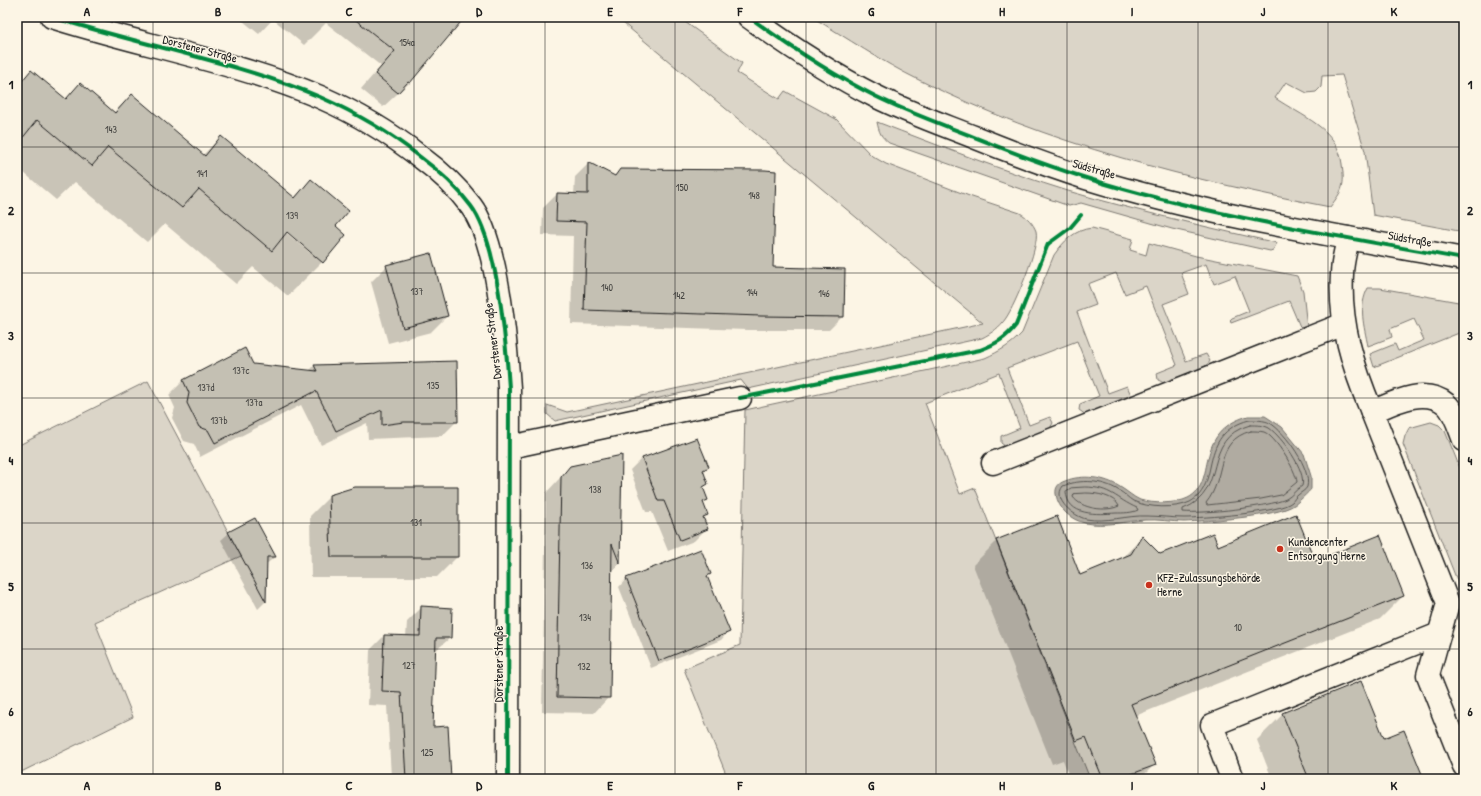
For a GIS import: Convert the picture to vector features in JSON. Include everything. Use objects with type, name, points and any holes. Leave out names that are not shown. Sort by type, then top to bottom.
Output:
[{"type":"street","name":"Dorstener Straße","points":[[52,17],[247,72],[321,98],[393,136],[438,170],[472,206],[487,238],[496,281],[507,355],[510,446],[508,779]]},
{"type":"street","name":"Südstraße","points":[[749,17],[838,76],[875,96],[905,110],[1034,160],[1087,178],[1224,214],[1464,259]]},
{"type":"street","points":[[1348,238],[1342,274],[1344,324],[1348,348],[1356,374],[1448,603],[1428,675],[1464,766]]},
{"type":"street","points":[[993,463],[1344,324]]},
{"type":"street","points":[[1372,412],[1409,397],[1436,398],[1446,404],[1454,416],[1464,440]]},
{"type":"street","points":[[510,446],[740,398]]},
{"type":"street","points":[[1232,779],[1212,725],[1439,634]]},
{"type":"shaded area","points":[[618,17],[678,17],[742,63],[737,73],[779,99],[785,91],[836,119],[872,156],[886,164],[1025,216],[1036,231],[1034,249],[1021,289],[1004,321],[996,330],[982,338],[748,389],[741,380],[555,421],[547,414],[547,405],[567,412],[983,323],[623,23]]},
{"type":"shaded area","points":[[812,17],[1464,17],[1464,232],[1373,215],[1365,151],[1342,75],[1322,76],[1321,87],[1316,92],[1307,93],[1286,82],[1275,98],[1317,124],[1334,141],[1342,164],[1343,183],[1338,196],[1330,207],[1224,185],[1172,172],[1069,141],[1018,123],[968,103],[905,73]]},
{"type":"shaded area","points":[[877,122],[996,167],[1068,191],[1277,243],[1273,250],[1270,251],[1172,229],[1081,203],[1069,206],[889,143],[881,134]]},
{"type":"shaded area","points":[[1092,228],[1133,239],[1130,250],[1146,255],[1149,243],[1196,256],[1297,276],[1303,291],[1307,328],[1301,329],[1289,301],[1231,323],[1230,320],[1232,318],[1249,311],[1235,276],[1214,284],[1206,264],[1181,273],[1189,294],[1163,304],[1186,361],[1206,354],[1210,361],[1202,368],[1188,376],[1174,382],[1163,383],[1158,380],[1157,373],[1177,365],[1146,286],[1125,294],[1116,273],[1088,284],[1096,305],[1077,312],[1108,393],[1127,386],[1131,395],[1125,401],[1086,415],[1079,410],[1080,404],[1099,396],[1077,341],[1007,368],[1029,425],[1050,417],[1053,423],[1049,430],[1006,447],[1001,443],[1001,436],[1020,428],[999,373],[925,403],[960,494],[975,488],[1090,779],[728,779],[684,669],[740,645],[745,410],[985,358],[996,353],[1022,333],[1054,255],[1070,237],[1080,231]]},
{"type":"shaded area","points":[[1368,288],[1380,288],[1464,303],[1464,331],[1374,367],[1370,354],[1395,344],[1398,351],[1424,340],[1414,319],[1390,329],[1392,337],[1368,346],[1363,317],[1363,302]]},
{"type":"shaded area","points":[[148,381],[241,556],[95,622],[133,717],[17,774],[17,446]]},
{"type":"shaded area","points":[[1431,422],[1439,425],[1445,431],[1464,478],[1464,598],[1403,444],[1409,428]]},
{"type":"water","points":[[1248,416],[1265,416],[1282,427],[1304,454],[1311,476],[1311,489],[1294,505],[1272,513],[1224,519],[1184,522],[1150,520],[1092,524],[1080,522],[1070,516],[1059,504],[1056,492],[1059,484],[1072,479],[1086,477],[1107,481],[1120,487],[1140,500],[1158,503],[1188,498],[1197,491],[1202,481],[1212,445],[1219,434],[1230,424]]},
{"type":"building","points":[[352,17],[465,17],[410,83],[408,82],[398,93],[375,74],[395,51]]},
{"type":"building","points":[[31,70],[66,99],[80,83],[115,113],[132,94],[205,156],[221,136],[295,198],[311,179],[349,211],[336,226],[346,235],[323,263],[287,232],[272,251],[199,189],[182,208],[108,147],[92,166],[37,120],[17,145],[17,87]]},
{"type":"building","points":[[588,162],[615,176],[620,169],[776,171],[773,267],[845,269],[844,317],[761,316],[584,310],[587,222],[556,221],[557,193],[588,194]]},
{"type":"building","points":[[431,253],[448,316],[403,328],[386,265]]},
{"type":"building","points":[[245,348],[253,364],[317,371],[314,365],[457,361],[458,422],[404,422],[382,425],[382,410],[336,431],[316,391],[215,443],[208,430],[199,427],[187,403],[189,393],[183,380]]},
{"type":"building","points":[[697,438],[709,467],[703,470],[708,484],[703,487],[708,500],[703,502],[708,515],[703,517],[708,529],[680,540],[664,501],[658,501],[642,458]]},
{"type":"building","points":[[622,455],[620,564],[612,544],[610,698],[557,697],[561,477],[570,466]]},
{"type":"building","points":[[355,487],[458,487],[458,557],[331,557],[329,495]]},
{"type":"building","points":[[1296,514],[1315,561],[1380,535],[1404,596],[1131,704],[1156,765],[1118,779],[1103,779],[1086,737],[1076,741],[996,540],[1057,516],[1080,575],[1131,554],[1142,536],[1160,554],[1213,533],[1218,546]]},
{"type":"building","points":[[255,518],[276,557],[267,557],[266,602],[228,532]]},
{"type":"building","points":[[701,549],[711,574],[707,576],[730,632],[659,661],[626,578]]},
{"type":"building","points":[[421,606],[452,608],[451,638],[436,638],[433,727],[448,726],[451,779],[406,779],[401,692],[382,691],[384,635],[420,636]]},
{"type":"building","points":[[1361,681],[1384,738],[1404,730],[1424,779],[1309,779],[1282,713]]},
{"type":"cycle path","points":[[52,17],[221,63],[287,84],[320,97],[346,109],[408,147],[447,179],[471,206],[480,222],[488,243],[494,267],[503,320],[509,388],[508,779]]},
{"type":"cycle path","points":[[749,17],[810,59],[875,96],[924,118],[1058,169],[1132,191],[1226,214],[1464,259]]},
{"type":"cycle path","points":[[740,398],[980,350],[996,343],[1008,334],[1016,325],[1048,244],[1070,228],[1081,215]]},
{"type":"place","name":"Kundencenter Entsorgung Herne","points":[[1280,549]]},
{"type":"place","name":"KFZ-Zulassungsbehörde Herne","points":[[1149,585]]}]
